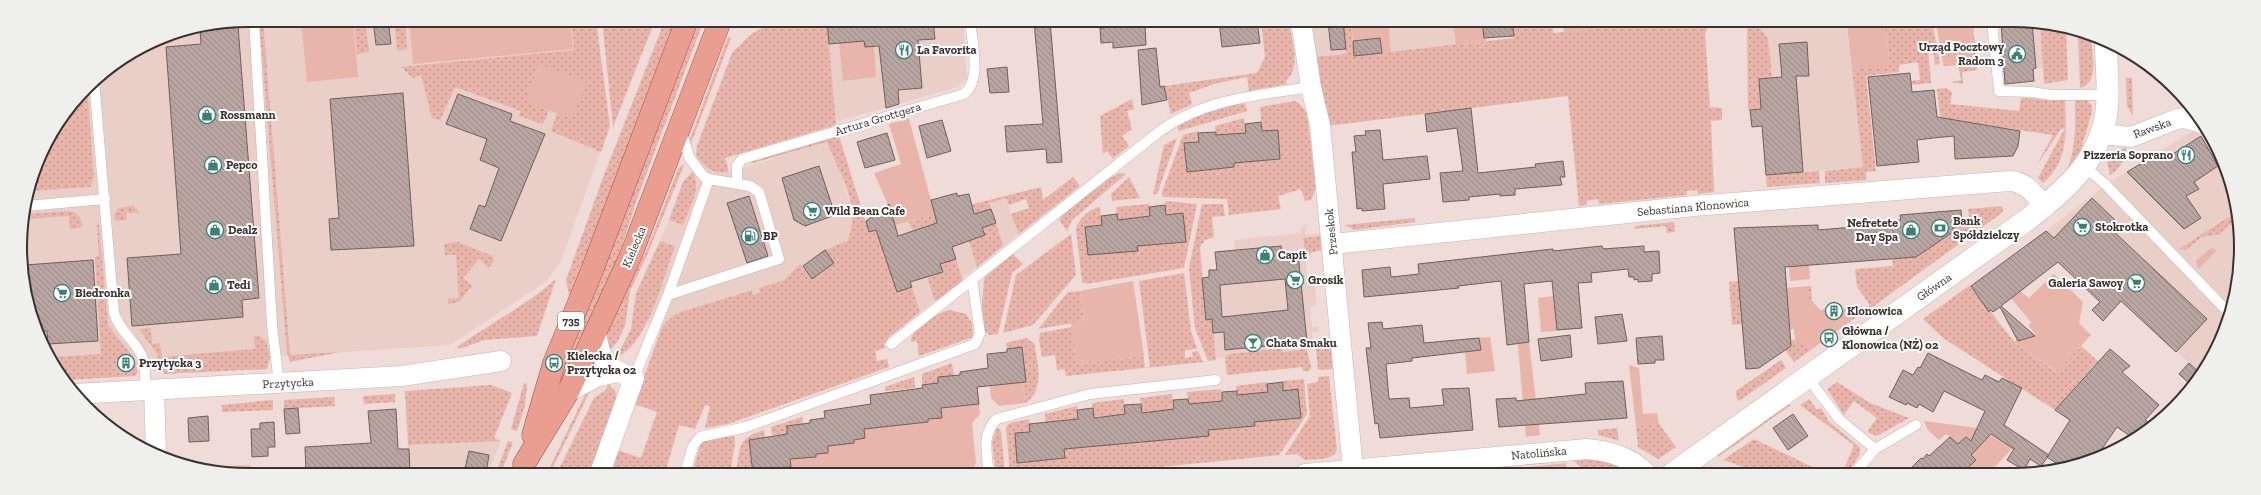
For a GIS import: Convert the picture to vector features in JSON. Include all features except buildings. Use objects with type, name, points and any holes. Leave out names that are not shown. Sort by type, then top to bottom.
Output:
[{"type":"main road","name":"Kielecka","points":[[522,468],[554,363],[602,244],[684,27]]},
{"type":"main road","name":"Kielecka","points":[[523,468],[568,392],[634,248],[717,27]]},
{"type":"street","name":"Przeskok","points":[[1301,27],[1311,87],[1320,125],[1333,244],[1353,468]]},
{"type":"street","name":"Główna","points":[[1680,468],[2045,207],[2068,186],[2085,166],[2102,134],[2108,95],[2106,48]]},
{"type":"street","name":"Rawska","points":[[2102,134],[2125,137],[2140,135],[2177,119],[2184,118],[2194,121]]},
{"type":"street","name":"Sebastiana Klonowica","points":[[1333,244],[1701,206],[2010,181],[2018,182],[2027,187],[2045,207]]},
{"type":"street","points":[[596,332],[601,356],[605,363],[625,375]]},
{"type":"street","name":"Przytycka","points":[[83,394],[279,384],[402,376],[501,361]]},
{"type":"street","points":[[568,392],[596,377],[625,375]]},
{"type":"street","points":[[601,468],[625,375]]},
{"type":"street","points":[[150,390],[156,448]]},
{"type":"street","name":"Natolińska","points":[[1365,468],[1587,449],[1602,450],[1623,457],[1639,468]]},
{"type":"lane","points":[[254,27],[272,325],[279,384]]},
{"type":"lane","name":"Artura Grottgera","points":[[737,184],[737,166],[742,159],[964,94],[972,85],[975,73],[971,27]]},
{"type":"lane","points":[[1993,27],[1999,91],[2032,92],[2054,95],[2108,95]]},
{"type":"lane","points":[[891,344],[1160,131],[1180,117],[1215,103],[1311,87]]},
{"type":"lane","points":[[95,89],[114,313],[122,330],[136,346],[143,360],[150,390]]},
{"type":"lane","points":[[668,295],[779,259],[759,192],[753,187],[709,179],[689,157],[685,147],[681,125]]},
{"type":"lane","points":[[2085,166],[2105,184],[2225,309]]},
{"type":"lane","points":[[625,375],[668,295],[709,179]]},
{"type":"lane","points":[[31,206],[105,199]]},
{"type":"lane","points":[[686,468],[693,446],[700,436],[746,427],[975,344],[980,333],[972,280]]},
{"type":"lane","points":[[1807,377],[1840,419],[1875,449]]},
{"type":"lane","points":[[988,468],[986,438],[992,424],[997,419],[1090,394],[1216,380]]},
{"type":"lane","points":[[1859,468],[1875,449],[1916,425]]},
{"type":"shaded area","points":[[233,27],[593,27],[606,136],[561,261],[547,281],[450,345],[65,371],[50,345],[39,318],[31,291],[27,262],[27,233],[31,204],[39,177],[50,150],[64,125],[82,102],[113,73],[137,57],[163,44],[204,31]]},
{"type":"shaded area","points":[[260,27],[264,27],[290,355],[340,352],[290,362],[287,353]]},
{"type":"shaded area","points":[[302,27],[354,27],[358,77],[307,82]]},
{"type":"shaded area","points":[[355,27],[366,27],[369,52],[357,54]]},
{"type":"shaded area","points":[[395,27],[405,27],[407,49],[397,50]]},
{"type":"shaded area","points":[[410,27],[571,27],[573,49],[413,64]]},
{"type":"shaded area","points":[[572,27],[597,27],[610,126],[601,152],[551,131],[557,113],[525,101],[549,111],[543,124],[519,116],[521,111],[455,87],[440,120],[432,118],[421,75],[413,78],[401,67],[574,50]]},
{"type":"shaded area","points":[[603,27],[652,27],[613,127]]},
{"type":"shaded area","points":[[662,27],[674,27],[579,275],[569,296],[566,280],[604,175]]},
{"type":"shaded area","points":[[694,27],[699,27],[701,28],[638,196],[612,276],[564,376],[559,374]]},
{"type":"shaded area","points":[[763,27],[828,27],[836,125],[725,158],[729,172],[714,172],[706,167],[696,156],[697,146],[732,53],[750,35]]},
{"type":"shaded area","points":[[827,27],[963,27],[967,78],[958,87],[835,122]]},
{"type":"shaded area","points":[[1262,27],[1290,27],[1295,61],[1294,69],[1286,80],[1287,84],[1249,91],[1247,77],[1217,83],[1189,93],[1192,104],[1171,114],[1164,86],[1257,73],[1265,57]]},
{"type":"shaded area","points":[[1313,27],[1344,27],[1346,54],[1313,57]]},
{"type":"shaded area","points":[[1344,27],[1352,27],[1354,56],[1514,38],[1513,27],[1552,27],[1553,33],[1592,29],[1592,27],[1708,27],[1705,34],[1710,107],[1722,108],[1722,120],[1711,121],[1714,192],[1698,194],[1697,190],[1686,191],[1687,195],[1599,204],[1598,199],[1586,201],[1587,205],[1579,206],[1568,96],[1327,126],[1313,57],[1346,54]]},
{"type":"shaded area","points":[[1352,27],[1389,27],[1391,52],[1382,53],[1380,38],[1353,41]]},
{"type":"shaded area","points":[[1389,27],[1454,27],[1456,45],[1391,52]]},
{"type":"shaded area","points":[[1454,27],[1485,27],[1486,41],[1456,45]]},
{"type":"shaded area","points":[[1564,27],[1592,27],[1592,29],[1564,32]]},
{"type":"shaded area","points":[[1747,27],[1759,27],[1768,39],[1772,78],[1759,79],[1761,109],[1748,110]]},
{"type":"shaded area","points":[[1754,27],[1847,27],[1863,167],[1766,175]]},
{"type":"shaded area","points":[[1847,27],[1886,27],[1890,66],[1852,70]]},
{"type":"shaded area","points":[[1886,27],[1933,27],[1940,64],[1935,65],[1933,49],[1928,49],[1931,83],[1911,85],[1910,81],[1920,80],[1918,62],[1899,65],[1899,72],[1866,76],[1876,171],[1866,172],[1866,180],[1825,183],[1825,171],[1863,167],[1852,70],[1890,65]]},
{"type":"shaded area","points":[[1970,27],[1973,27],[1977,70],[1962,72],[1963,84],[1951,82],[1961,80],[1958,65],[1944,66],[1943,64],[1973,61]]},
{"type":"shaded area","points":[[1970,27],[1973,61],[1943,64],[1937,28]]},
{"type":"shaded area","points":[[2032,28],[2040,29],[2043,68],[2036,68]]},
{"type":"shaded area","points":[[2040,29],[2066,34],[2068,80],[2044,84]]},
{"type":"shaded area","points":[[864,32],[865,47],[874,46],[876,77],[843,81],[838,34]]},
{"type":"shaded area","points":[[728,37],[731,38],[690,146],[690,139]]},
{"type":"shaded area","points":[[2078,37],[2091,42],[2093,59],[2093,74],[2086,85],[2080,88]]},
{"type":"shaded area","points":[[539,64],[587,82],[572,119],[525,101]]},
{"type":"shaded area","points":[[2126,78],[2132,78],[2133,116],[2127,106]]},
{"type":"shaded area","points":[[1946,88],[1952,92],[1950,104],[2019,111],[2021,98],[2054,101],[2065,100],[2066,123],[2064,145],[2058,166],[2043,183],[2038,178],[2065,128],[2060,130],[2036,167],[2053,135],[1940,118],[1937,89]]},
{"type":"shaded area","points":[[88,96],[94,177],[90,187],[35,191],[44,163],[57,137],[73,113]]},
{"type":"shaded area","points":[[1132,99],[1134,109],[1127,111],[1132,129],[1122,136],[1129,146],[1113,159],[1107,151],[1103,154],[1100,116]]},
{"type":"shaded area","points":[[2075,99],[2086,99],[2092,106],[2092,112],[2080,153],[2065,175],[2072,156],[2075,129]]},
{"type":"shaded area","points":[[1295,101],[1299,103],[1307,113],[1316,188],[1311,200],[1305,201],[1301,189],[1278,196],[1281,209],[1229,215],[1227,199],[1163,197],[1162,192],[1183,135],[1198,131],[1199,142],[1184,143],[1187,172],[1234,167],[1234,163],[1280,159],[1278,130],[1262,131],[1260,107]]},
{"type":"shaded area","points":[[1245,103],[1247,111],[1179,131],[1177,126],[1212,110]]},
{"type":"shaded area","points":[[1244,118],[1246,133],[1231,134],[1216,140],[1215,126]]},
{"type":"shaded area","points":[[909,119],[935,215],[895,225],[874,173],[901,164],[889,124]]},
{"type":"shaded area","points":[[2196,129],[2219,167],[2230,204],[2234,233],[2234,262],[2230,291],[2222,318],[2211,345],[2197,370],[2046,231],[2113,180]]},
{"type":"shaded area","points":[[839,136],[869,232],[891,226],[879,239],[897,292],[912,287],[920,312],[888,338],[889,342],[884,343],[885,348],[875,351],[877,361],[887,359],[889,367],[728,424],[705,428],[710,406],[705,405],[695,429],[679,425],[666,468],[610,468],[617,450],[641,458],[657,412],[634,404],[662,327],[667,321],[683,311],[752,290],[753,295],[760,293],[759,288],[784,280],[800,264],[812,279],[834,263],[825,250],[847,241],[851,229],[851,203],[843,178],[827,142],[750,164],[754,161]]},
{"type":"shaded area","points":[[1177,138],[1157,194],[1153,194],[1164,145]]},
{"type":"shaded area","points":[[827,142],[838,165],[854,217],[852,230],[834,263],[812,279],[800,264],[784,280],[759,288],[761,293],[753,295],[751,290],[678,313],[662,327],[647,322],[675,247],[660,241],[669,220],[683,224],[697,186],[696,177],[692,172],[696,156],[713,172],[723,174]]},
{"type":"shaded area","points":[[2126,147],[2122,163],[2114,173],[2110,175],[2107,162],[2113,153]]},
{"type":"shaded area","points":[[684,165],[648,253],[630,291],[625,326],[618,341],[606,354],[604,348],[607,332],[648,247],[678,169]]},
{"type":"shaded area","points":[[1819,171],[1820,183],[1767,187],[1766,175]]},
{"type":"shaded area","points":[[692,172],[695,178],[696,191],[683,225],[669,220],[683,182]]},
{"type":"shaded area","points":[[1120,173],[1126,174],[1072,220],[1067,231],[1060,221],[1061,215],[1109,178]]},
{"type":"shaded area","points":[[1073,177],[1080,186],[1019,234],[1011,214],[1029,208],[1026,199],[1009,205],[1006,198],[989,203],[991,209],[961,219],[957,208],[1041,187],[1043,200]]},
{"type":"shaded area","points":[[1129,177],[1140,198],[1112,201],[1111,194]]},
{"type":"shaded area","points":[[1006,198],[1019,234],[962,278],[963,281],[920,312],[891,226]]},
{"type":"shaded area","points":[[1165,201],[1197,204],[1184,268],[1086,284],[1082,282],[1076,229],[1079,222],[1085,215],[1100,207],[1102,225],[1085,227],[1088,255],[1137,251],[1137,246],[1186,242],[1183,213],[1166,215]]},
{"type":"shaded area","points":[[1149,204],[1150,216],[1135,218],[1135,222],[1118,224],[1116,207]]},
{"type":"shaded area","points":[[1202,204],[1223,204],[1225,216],[1212,217],[1214,237],[1205,240],[1200,247],[1206,319],[1212,319],[1216,360],[1208,361],[1195,328],[1189,268]]},
{"type":"shaded area","points":[[133,206],[140,213],[126,213],[127,220],[115,221],[114,215],[118,208]]},
{"type":"shaded area","points":[[2002,206],[2003,212],[1867,311],[1866,308],[1870,305],[1857,287],[1855,269],[1893,266],[1892,259],[1916,257],[1953,232],[1953,227],[1970,225],[1968,209]]},
{"type":"shaded area","points":[[74,212],[80,217],[82,225],[80,228],[70,229],[69,216],[29,219],[30,214]]},
{"type":"shaded area","points":[[940,213],[943,221],[913,231],[909,222]]},
{"type":"shaded area","points":[[2232,215],[2233,227],[2230,224],[2220,234],[2201,237],[2186,250],[2179,249]]},
{"type":"shaded area","points":[[1415,218],[1415,222],[1354,230],[1345,225]]},
{"type":"shaded area","points":[[1674,222],[1675,232],[1667,233],[1666,226],[1635,229],[1635,226]]},
{"type":"shaded area","points":[[996,223],[1003,246],[977,267],[969,241],[984,236],[982,228]]},
{"type":"shaded area","points":[[1308,223],[1305,235],[1321,233],[1321,236],[1303,238],[1305,254],[1311,253],[1312,257],[1305,258],[1307,279],[1314,279],[1316,296],[1316,305],[1310,306],[1312,327],[1318,326],[1319,331],[1312,332],[1313,342],[1320,341],[1321,348],[1282,352],[1282,348],[1230,354],[1225,357],[1216,358],[1212,319],[1206,320],[1202,278],[1209,277],[1209,270],[1217,269],[1215,252],[1235,250],[1234,240],[1301,233],[1301,228]]},
{"type":"shaded area","points":[[97,225],[99,225],[108,325],[133,357],[138,372],[135,376],[71,380],[56,357],[101,354],[95,257],[99,256]]},
{"type":"shaded area","points":[[1071,234],[1076,275],[1033,325],[1003,333],[1016,275]]},
{"type":"shaded area","points":[[1321,236],[1322,250],[1305,254],[1303,238]]},
{"type":"shaded area","points":[[660,241],[675,246],[660,291],[653,309],[637,340],[627,351],[616,358],[631,329],[636,293]]},
{"type":"shaded area","points":[[458,242],[492,256],[494,260],[489,268],[479,259],[463,278],[472,286],[459,302],[448,304],[448,299],[459,298],[456,255],[445,255],[444,244]]},
{"type":"shaded area","points":[[2211,248],[2217,250],[2198,269],[2196,261]]},
{"type":"shaded area","points":[[1013,254],[1023,264],[1012,273],[998,334],[989,335],[984,331],[982,305],[985,276]]},
{"type":"shaded area","points":[[956,259],[963,281],[935,301],[927,277],[943,272],[940,264]]},
{"type":"shaded area","points":[[1809,265],[1810,279],[1790,281],[1789,267]]},
{"type":"shaded area","points":[[1184,273],[1191,331],[1197,349],[1185,350],[1185,358],[1193,357],[1192,352],[1198,351],[1203,362],[1146,368],[1150,367],[1139,281]]},
{"type":"shaded area","points":[[2054,274],[2083,302],[2079,323],[2091,335],[2057,372],[2015,343],[2017,338],[2018,341],[2036,335],[2029,326],[2031,322],[2010,297],[2020,291],[2029,298]]},
{"type":"shaded area","points":[[556,279],[537,336],[484,340],[459,349],[457,347],[533,298]]},
{"type":"shaded area","points":[[1133,281],[1145,368],[1066,376],[1065,369],[1057,370],[1055,355],[1042,357],[1039,340],[1040,333],[1072,327],[1076,364],[1143,356]]},
{"type":"shaded area","points":[[1133,281],[1144,356],[1076,364],[1071,323],[1084,321],[1080,291]]},
{"type":"shaded area","points":[[1739,281],[1742,324],[1732,325],[1729,282]]},
{"type":"shaded area","points":[[1970,285],[2015,343],[2056,372],[2081,346],[2099,362],[2094,365],[2055,410],[1943,338],[1923,319]]},
{"type":"shaded area","points":[[1808,286],[1811,286],[1812,301],[1821,311],[1834,301],[1837,304],[1827,311],[1831,317],[1847,306],[1855,318],[1794,362],[1785,350],[1791,346],[1791,340],[1795,340],[1811,348]]},
{"type":"shaded area","points":[[1808,286],[1810,302],[1819,313],[1825,312],[1831,319],[1848,308],[1854,317],[1811,348],[1795,340],[1794,329],[1790,329],[1787,288]]},
{"type":"shaded area","points":[[1080,291],[1084,321],[1038,329],[1068,292]]},
{"type":"shaded area","points":[[1553,296],[1557,331],[1541,332],[1538,298]]},
{"type":"shaded area","points":[[950,310],[966,314],[972,323],[973,337],[919,356],[917,341],[911,342],[915,332],[932,318]]},
{"type":"shaded area","points":[[151,328],[152,344],[160,343],[162,357],[255,349],[254,336],[260,336],[266,341],[270,357],[267,369],[164,374],[156,352],[139,329]]},
{"type":"shaded area","points":[[1528,333],[1540,435],[1526,437],[1517,334]]},
{"type":"shaded area","points":[[1490,337],[1495,371],[1467,374],[1464,339]]},
{"type":"shaded area","points":[[1026,338],[1034,343],[1038,367],[1038,384],[1031,398],[1025,403],[1023,382],[1026,382],[1022,347],[1007,349],[1006,343]]},
{"type":"shaded area","points":[[1282,348],[1283,352],[1307,349],[1311,367],[1309,371],[1303,371],[1302,367],[1227,375],[1225,357],[1230,354]]},
{"type":"shaded area","points":[[1331,348],[1333,369],[1318,370],[1316,349]]},
{"type":"shaded area","points":[[1781,360],[1786,368],[1739,401],[1737,400],[1736,391]]},
{"type":"shaded area","points":[[952,363],[954,376],[938,383],[922,385],[922,374]]},
{"type":"shaded area","points":[[1629,365],[1639,368],[1643,414],[1657,413],[1659,424],[1636,426]]},
{"type":"shaded area","points":[[1329,376],[1337,450],[1335,454],[1328,458],[1305,460],[1297,454],[1285,455],[1310,416],[1307,384],[1318,382],[1318,377]]},
{"type":"shaded area","points":[[914,377],[915,388],[886,391],[885,387]]},
{"type":"shaded area","points":[[1304,379],[1307,414],[1279,455],[1150,468],[1009,468],[1006,427],[1010,423],[1029,419],[1030,432],[1015,433],[1018,463],[1065,458],[1064,449],[1209,435],[1208,430],[1254,426],[1254,422],[1301,418],[1298,390],[1283,391],[1283,381]]},
{"type":"shaded area","points":[[1023,382],[1025,403],[999,406],[991,398],[990,386]]},
{"type":"shaded area","points":[[1267,382],[1268,392],[1237,399],[1236,386]]},
{"type":"shaded area","points":[[1837,382],[1870,403],[1909,418],[1877,436],[1867,432],[1877,418],[1854,401],[1844,415],[1827,389]]},
{"type":"shaded area","points":[[524,383],[527,384],[525,406],[517,431],[511,429]]},
{"type":"shaded area","points":[[608,384],[615,391],[617,400],[594,468],[559,468],[594,398],[606,390]]},
{"type":"shaded area","points":[[491,385],[512,393],[494,438],[501,441],[408,445],[405,391]]},
{"type":"shaded area","points":[[593,385],[552,468],[549,468],[585,395]]},
{"type":"shaded area","points":[[1221,389],[1222,401],[1206,402],[1206,407],[1189,408],[1187,392]]},
{"type":"shaded area","points":[[395,394],[395,402],[364,404],[363,396]]},
{"type":"shaded area","points":[[1172,394],[1174,410],[1142,413],[1140,398]]},
{"type":"shaded area","points":[[334,397],[335,406],[284,409],[284,400]]},
{"type":"shaded area","points":[[1124,399],[1125,414],[1094,417],[1092,403]]},
{"type":"shaded area","points":[[1809,399],[1817,410],[1821,408],[1829,422],[1860,447],[1860,454],[1851,468],[1844,468],[1854,445],[1800,405]]},
{"type":"shaded area","points":[[273,400],[273,410],[222,412],[222,405]]},
{"type":"shaded area","points":[[979,404],[980,414],[972,423],[976,463],[974,468],[777,468],[791,467],[790,459],[815,457],[816,454],[828,453],[828,446],[865,438],[864,429],[928,422],[928,419],[942,418],[941,408]]},
{"type":"shaded area","points":[[1786,404],[1791,405],[1718,457],[1718,452]]},
{"type":"shaded area","points":[[1077,406],[1078,419],[1062,420],[1062,429],[1046,430],[1045,414]]},
{"type":"shaded area","points":[[802,417],[803,424],[787,426],[787,434],[772,435],[771,427]]},
{"type":"shaded area","points":[[1924,421],[1977,428],[2013,448],[1994,468],[1969,468],[1976,460],[1971,455],[1978,448],[1966,437],[1958,444],[1946,434],[1939,440],[1928,430]]},
{"type":"shaded area","points":[[1659,424],[1676,447],[1658,459],[1638,447],[1636,426]]},
{"type":"shaded area","points":[[997,427],[1001,431],[1004,468],[995,468],[992,443]]},
{"type":"shaded area","points":[[1617,428],[1619,441],[1598,435],[1598,430]]},
{"type":"shaded area","points":[[764,430],[765,438],[749,440],[752,468],[737,468],[741,445],[755,433]]},
{"type":"shaded area","points":[[734,436],[735,443],[731,468],[694,468],[701,443],[710,439]]},
{"type":"shaded area","points":[[1754,439],[1814,468],[1746,468],[1723,460]]},
{"type":"shaded area","points":[[501,441],[490,468],[410,468],[408,445]]},
{"type":"shaded area","points":[[508,441],[513,442],[503,468],[498,468]]},
{"type":"shaded area","points":[[1572,459],[1604,461],[1622,468],[1582,468]]},
{"type":"shaded area","points":[[1566,463],[1566,468],[1529,468]]},
{"type":"shaded area","points":[[250,465],[250,468],[223,467]]},
{"type":"place","name":"La Favorita","points":[[904,50]]},
{"type":"place","name":"Urząd Pocztowy Radom 3","points":[[2017,54]]},
{"type":"place","name":"Rossmann","points":[[207,115]]},
{"type":"place","name":"Pizzeria Soprano","points":[[2186,155]]},
{"type":"place","name":"Pepco","points":[[213,165]]},
{"type":"place","name":"Wild Bean Cafe","points":[[812,211]]},
{"type":"place","name":"Stokrotka","points":[[2082,227]]},
{"type":"place","name":"Bank Spółdzielczy","points":[[1940,228]]},
{"type":"place","name":"Dealz","points":[[215,230]]},
{"type":"place","name":"Nefretete Day Spa","points":[[1911,230]]},
{"type":"place","name":"BP","points":[[750,236]]},
{"type":"place","name":"Capit","points":[[1265,255]]},
{"type":"place","name":"Grosik","points":[[1295,280]]},
{"type":"place","name":"Galeria Sawoy","points":[[2136,283]]},
{"type":"place","name":"Tedi","points":[[214,285]]},
{"type":"place","name":"Biedronka","points":[[62,293]]},
{"type":"place","name":"Klonowica","points":[[1834,311]]},
{"type":"place","name":"Główna / Klonowica (NŻ) 02","points":[[1829,338]]},
{"type":"place","name":"Chata Smaku","points":[[1253,343]]},
{"type":"place","name":"Przytycka 3","points":[[126,363]]},
{"type":"place","name":"Kielecka / Przytycka 02","points":[[554,363]]}]
